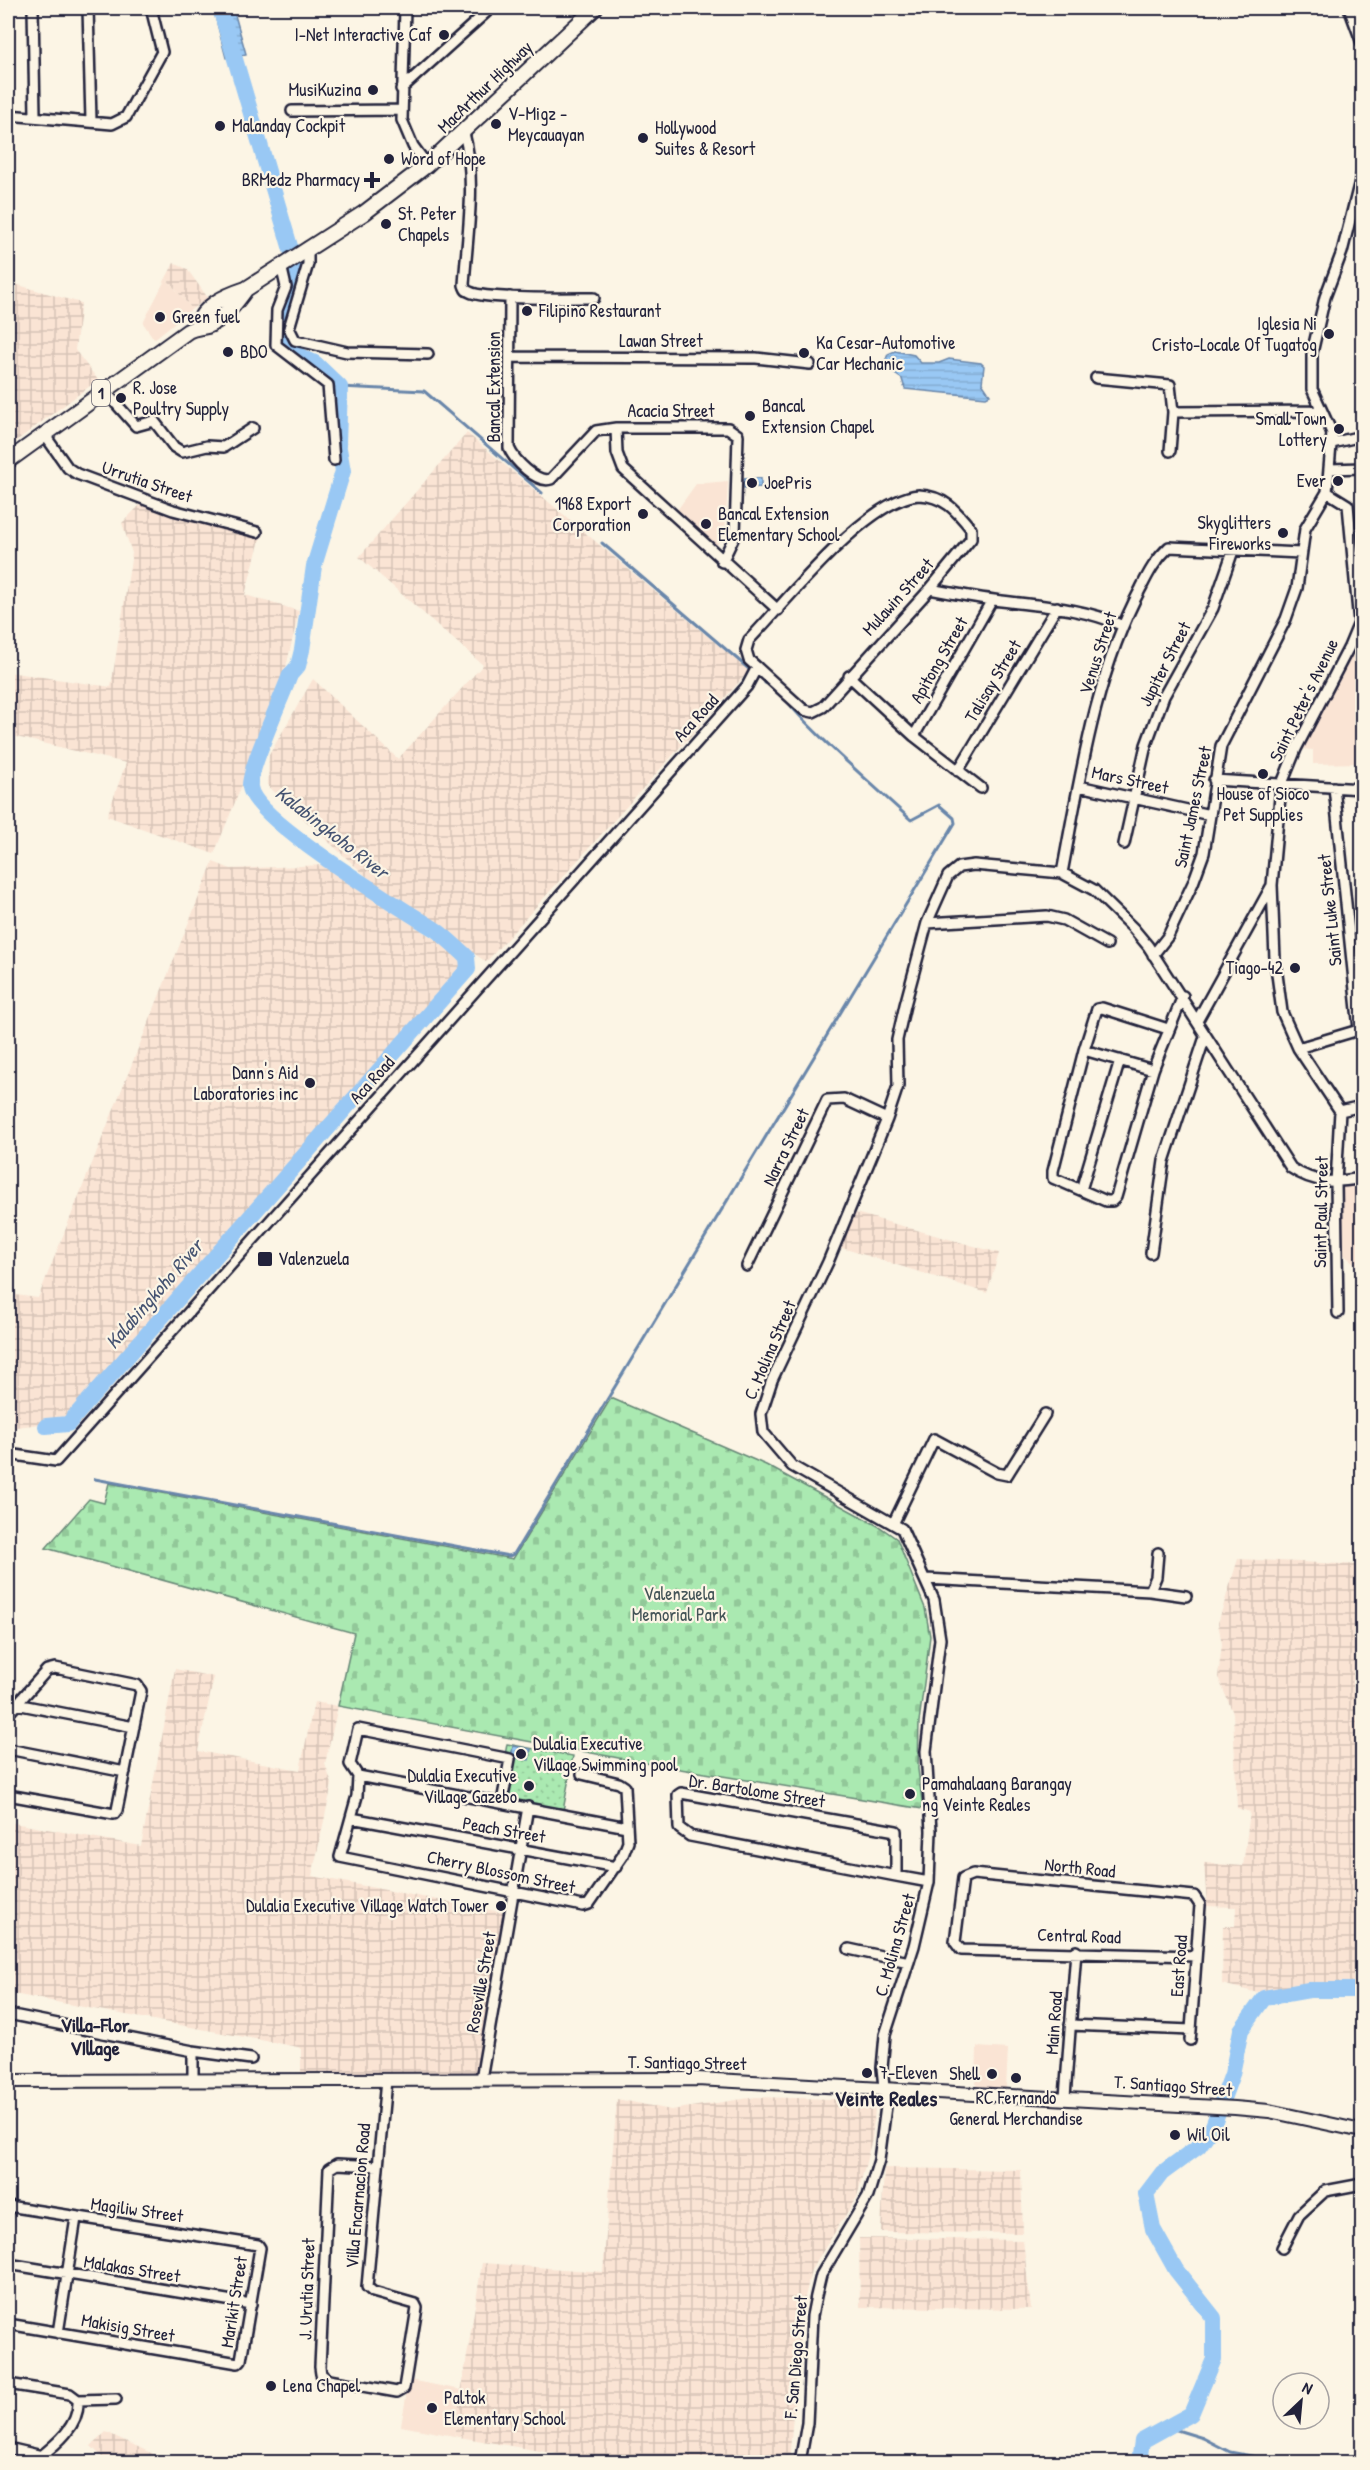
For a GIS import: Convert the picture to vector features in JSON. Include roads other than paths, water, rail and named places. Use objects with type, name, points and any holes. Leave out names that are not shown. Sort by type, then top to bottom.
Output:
[{"type":"highway","name":"MacArthur Highway","points":[[8,461],[104,390],[196,327],[200,315],[227,295],[246,289],[364,213],[427,165],[465,133],[595,8]]},
{"type":"main road","name":"T. Santiago Street","points":[[8,2081],[697,2079],[1210,2106],[1269,2111],[1362,2131]]},
{"type":"street","points":[[33,8],[35,116]]},
{"type":"street","points":[[88,8],[91,121]]},
{"type":"street","points":[[8,115],[112,124],[126,117],[159,57],[162,46],[150,8]]},
{"type":"street","points":[[405,8],[401,89],[402,120],[413,146],[427,165]]},
{"type":"street","points":[[401,89],[490,8]]},
{"type":"street","points":[[1349,8],[1362,43]]},
{"type":"street","points":[[292,111],[402,110]]},
{"type":"street","points":[[465,133],[469,149],[470,186],[464,285],[466,291],[472,294],[510,297],[594,298]]},
{"type":"street","points":[[1327,492],[1332,442],[1329,425],[1312,389],[1312,353],[1325,297],[1342,252],[1362,173]]},
{"type":"street","points":[[304,250],[308,264],[290,328],[295,340],[347,351],[428,354]]},
{"type":"street","points":[[284,263],[286,287],[277,310],[276,345],[327,385],[334,460]]},
{"type":"street","name":"Bancal Extension","points":[[510,297],[512,357],[509,448],[513,455],[538,478],[546,481],[551,479],[596,431],[616,428]]},
{"type":"street","name":"Lawan Street","points":[[512,357],[756,358],[810,364]]},
{"type":"street","points":[[1096,378],[1170,385],[1173,412],[1170,451]]},
{"type":"street","points":[[104,390],[133,424],[140,427],[154,421],[174,447],[182,452],[207,446],[224,447],[254,428]]},
{"type":"street","points":[[1173,412],[1321,411]]},
{"type":"street","points":[[616,428],[617,453],[623,469],[722,562],[778,610],[750,640],[746,650],[749,660],[809,713],[822,707],[849,676],[914,736],[981,788]]},
{"type":"street","name":"Acacia Street","points":[[616,428],[728,428],[734,430],[738,435],[735,535],[722,562]]},
{"type":"street","name":"Urrutia Street","points":[[44,435],[68,468],[77,474],[173,510],[257,532]]},
{"type":"street","points":[[1332,442],[1362,436]]},
{"type":"street","points":[[1330,469],[1362,468]]},
{"type":"street","name":"Saint James Street","points":[[1154,955],[1168,936],[1193,883],[1204,853],[1221,746],[1275,642],[1293,601],[1305,529],[1327,492]]},
{"type":"street","name":"Saint Peter's Avenue","points":[[1327,492],[1348,505],[1361,627],[1296,749],[1281,786],[1272,885],[1275,959],[1282,1012],[1298,1048],[1340,1111]]},
{"type":"street","name":"Mulawin Street","points":[[778,610],[837,545],[885,508],[911,496],[926,495],[952,505],[971,529],[970,538],[930,589],[849,676]]},
{"type":"street","name":"Venus Street","points":[[1062,873],[1079,786],[1121,625],[1157,557],[1169,547],[1234,548],[1301,553]]},
{"type":"street","name":"Jupiter Street","points":[[1124,844],[1146,745],[1164,696],[1212,608],[1234,548]]},
{"type":"street","points":[[1352,554],[1362,553]]},
{"type":"street","points":[[930,589],[992,600],[1057,607],[1104,617],[1121,625]]},
{"type":"street","name":"Apitong Street","points":[[914,736],[992,600]]},
{"type":"street","name":"Talisay Street","points":[[958,771],[1057,607]]},
{"type":"street","name":"Aca Road","points":[[8,1454],[56,1461],[747,686],[757,667]]},
{"type":"street","points":[[1214,780],[1281,786],[1362,789]]},
{"type":"street","name":"Mars Street","points":[[1079,786],[1210,814]]},
{"type":"street","name":"Saint Luke Street","points":[[1334,787],[1361,1029]]},
{"type":"street","name":"C. Molina Street","points":[[885,2089],[882,2068],[885,2035],[909,1962],[929,1882],[931,1831],[926,1751],[940,1639],[939,1619],[926,1579],[906,1535],[894,1522],[792,1466],[764,1432],[761,1414],[772,1380],[828,1262],[887,1119],[898,1086],[897,1040],[927,923],[948,876],[959,867],[983,865],[1062,873],[1094,890],[1133,928],[1154,955]]},
{"type":"street","points":[[1197,1021],[1272,885]]},
{"type":"street","points":[[927,923],[1047,916],[1064,920],[1107,944]]},
{"type":"street","points":[[1154,955],[1183,996],[1204,1037],[1291,1168],[1310,1178],[1336,1183],[1362,1178]]},
{"type":"street","points":[[1168,1029],[1102,1008],[1097,1009],[1084,1050],[1052,1175],[1106,1201],[1112,1201],[1116,1197],[1154,1070],[1168,1029],[1183,996]]},
{"type":"street","points":[[1298,1048],[1361,1029]]},
{"type":"street","points":[[1151,1253],[1164,1161],[1204,1037]]},
{"type":"street","points":[[1084,1050],[1154,1070]]},
{"type":"street","points":[[1082,1190],[1120,1060]]},
{"type":"street","name":"Narra Street","points":[[747,1266],[828,1100],[844,1099],[887,1119]]},
{"type":"street","points":[[1340,1111],[1362,1106]]},
{"type":"street","name":"Saint Paul Street","points":[[1338,1313],[1336,1183],[1340,1111]]},
{"type":"street","points":[[894,1522],[934,1439],[997,1473],[1007,1475],[1045,1414]]},
{"type":"street","points":[[1150,1591],[1155,1580],[1158,1553]]},
{"type":"street","points":[[926,1579],[1150,1591],[1186,1596]]},
{"type":"street","points":[[8,1713],[47,1670],[54,1668],[137,1685],[141,1691],[117,1810],[114,1814],[8,1795]]},
{"type":"street","points":[[16,1704],[134,1727]]},
{"type":"street","points":[[351,1818],[358,1776],[350,1764],[358,1729],[510,1759],[502,1802]]},
{"type":"street","points":[[8,1749],[125,1772]]},
{"type":"street","name":"Cherry Blossom Street","points":[[351,1818],[340,1857],[583,1906],[589,1904],[616,1866],[628,1842],[623,1784],[582,1774]]},
{"type":"street","points":[[358,1776],[627,1827]]},
{"type":"street","name":"Dr. Bartolome Street","points":[[896,1876],[896,1831],[681,1793],[678,1795],[679,1828],[690,1836],[896,1876],[929,1882]]},
{"type":"street","name":"Roseville Street","points":[[482,2079],[528,1807]]},
{"type":"street","name":"Peach Street","points":[[351,1818],[521,1851],[616,1866]]},
{"type":"street","name":"North Road","points":[[961,1950],[955,1942],[963,1878],[973,1874],[1194,1896]]},
{"type":"street","name":"East Road","points":[[1070,2025],[1190,2035],[1200,1905],[1194,1896]]},
{"type":"street","points":[[849,1950],[909,1962]]},
{"type":"street","name":"Central Road","points":[[961,1950],[1196,1956]]},
{"type":"street","name":"Main Road","points":[[1065,2097],[1076,1952]]},
{"type":"street","points":[[8,2014],[193,2051],[251,2059]]},
{"type":"street","points":[[193,2051],[193,2081]]},
{"type":"street","name":"Villa Encarnacion Road","points":[[386,2080],[367,2287],[373,2292],[415,2304],[417,2308],[404,2388]]},
{"type":"street","name":"F. San Diego Street","points":[[800,2463],[807,2423],[812,2316],[816,2296],[821,2275],[868,2196],[879,2160],[885,2126],[885,2089]]},
{"type":"street","name":"J. Urutia Street","points":[[378,2166],[337,2164],[329,2169],[321,2374],[329,2380],[397,2392],[404,2388]]},
{"type":"street","points":[[1282,2248],[1299,2215],[1325,2191],[1362,2184]]},
{"type":"street","name":"Magiliw Street","points":[[8,2206],[258,2245],[260,2248]]},
{"type":"street","points":[[58,2333],[76,2218]]},
{"type":"street","name":"Marikit Street","points":[[241,2360],[260,2248]]},
{"type":"street","name":"Malakas Street","points":[[8,2264],[68,2276],[251,2304]]},
{"type":"street","name":"Makisig Street","points":[[8,2324],[238,2363],[241,2360]]},
{"type":"street","points":[[8,2384],[70,2394],[78,2400],[116,2399]]},
{"type":"street","points":[[8,2448],[38,2459],[73,2425],[79,2414],[78,2400]]},
{"type":"water","points":[[213,8],[233,8],[246,54],[226,58]]},
{"type":"water","points":[[895,351],[914,355],[921,363],[939,363],[949,359],[981,363],[984,366],[982,383],[990,395],[986,397],[905,389],[902,379],[889,370],[885,362],[888,354]]},
{"type":"water","name":"JoePris","points":[[761,478],[761,487],[744,488],[744,479]]},
{"type":"water","name":"Dulalia Executive Village Swimming pool","points":[[513,1746],[531,1749],[529,1760],[511,1757]]},
{"type":"waterway","name":"Kalabingkoho River","points":[[46,1426],[68,1424],[468,969],[467,957],[444,936],[364,885],[302,841],[258,802],[250,787],[254,766],[267,732],[290,675],[298,666],[314,566],[343,471],[338,443],[340,387],[315,363],[293,353],[284,346],[287,314],[299,277],[220,8]]},
{"type":"waterway","points":[[340,387],[424,391],[542,493]]},
{"type":"waterway","points":[[602,543],[750,670]]},
{"type":"waterway","points":[[765,683],[774,685]]},
{"type":"waterway","points":[[95,1479],[509,1556],[514,1554],[955,823],[954,818],[939,805],[911,820],[820,736],[789,704],[784,695]]},
{"type":"waterway","name":"Kalabingkoho River","points":[[68,1424],[70,1429]]},
{"type":"waterway","points":[[1139,2462],[1142,2441],[1191,2414],[1214,2359],[1214,2318],[1176,2270],[1153,2229],[1146,2194],[1162,2173],[1199,2146],[1213,2126],[1232,2074],[1241,2030],[1264,1998],[1309,1990],[1362,1990]]},
{"type":"waterway","points":[[1167,2427],[1203,2438],[1230,2452],[1283,2462]]},
{"type":"place","name":"I-Net Interactive Caf","points":[[444,35]]},
{"type":"place","name":"MusiKuzina","points":[[373,90]]},
{"type":"place","name":"V-Migz - Meycauayan","points":[[496,124]]},
{"type":"place","name":"Malanday Cockpit","points":[[220,126]]},
{"type":"place","name":"Hollywood Suites & Resort","points":[[643,138]]},
{"type":"place","name":"Word of Hope","points":[[389,159]]},
{"type":"place","name":"BRMedz Pharmacy","points":[[372,180]]},
{"type":"place","name":"St. Peter Chapels","points":[[386,224]]},
{"type":"place","name":"Filipino Restaurant","points":[[527,311]]},
{"type":"place","name":"Green fuel","points":[[160,317]]},
{"type":"place","name":"Iglesia Ni Cristo-Locale Of Tugatog","points":[[1329,334]]},
{"type":"place","name":"BDO","points":[[228,352]]},
{"type":"place","name":"Ka Cesar-Automotive Car Mechanic","points":[[804,353]]},
{"type":"place","name":"R. Jose Poultry Supply","points":[[121,398]]},
{"type":"place","name":"Bancal Extension Chapel","points":[[750,416]]},
{"type":"place","name":"Small Town Lottery","points":[[1339,429]]},
{"type":"place","name":"Ever","points":[[1338,481]]},
{"type":"place","name":"JoePris","points":[[752,483]]},
{"type":"place","name":"1968 Export Corporation","points":[[643,514]]},
{"type":"place","name":"Bancal Extension Elementary School","points":[[706,524]]},
{"type":"place","name":"Skyglitters Fireworks","points":[[1283,533]]},
{"type":"place","name":"House of Sioco Pet Supplies","points":[[1263,774]]},
{"type":"place","name":"Tiago-42","points":[[1295,968]]},
{"type":"place","name":"Dann's Aid Laboratories inc","points":[[310,1083]]},
{"type":"place","name":"Valenzuela","points":[[265,1259]]},
{"type":"place","name":"Dulalia Executive Village Swimming pool","points":[[521,1754]]},
{"type":"place","name":"Dulalia Executive Village Gazebo","points":[[529,1786]]},
{"type":"place","name":"Pamahalaang Barangay ng Veinte Reales","points":[[910,1794]]},
{"type":"place","name":"Dulalia Executive Village Watch Tower","points":[[501,1906]]},
{"type":"place","name":"7-Eleven","points":[[867,2073]]},
{"type":"place","name":"Shell","points":[[992,2074]]},
{"type":"place","name":"RC Fernando General Merchandise","points":[[1016,2078]]},
{"type":"place","name":"Wil Oil","points":[[1175,2135]]},
{"type":"place","name":"Lena Chapel","points":[[271,2386]]},
{"type":"place","name":"Paltok Elementary School","points":[[432,2408]]},
{"type":"district","name":"Villa-Flor VIllage","points":[[95,2036]]},
{"type":"district","name":"Veinte Reales","points":[[886,2099]]},
{"type":"park label","name":"Valenzuela Memorial Park","points":[[679,1604]]}]
